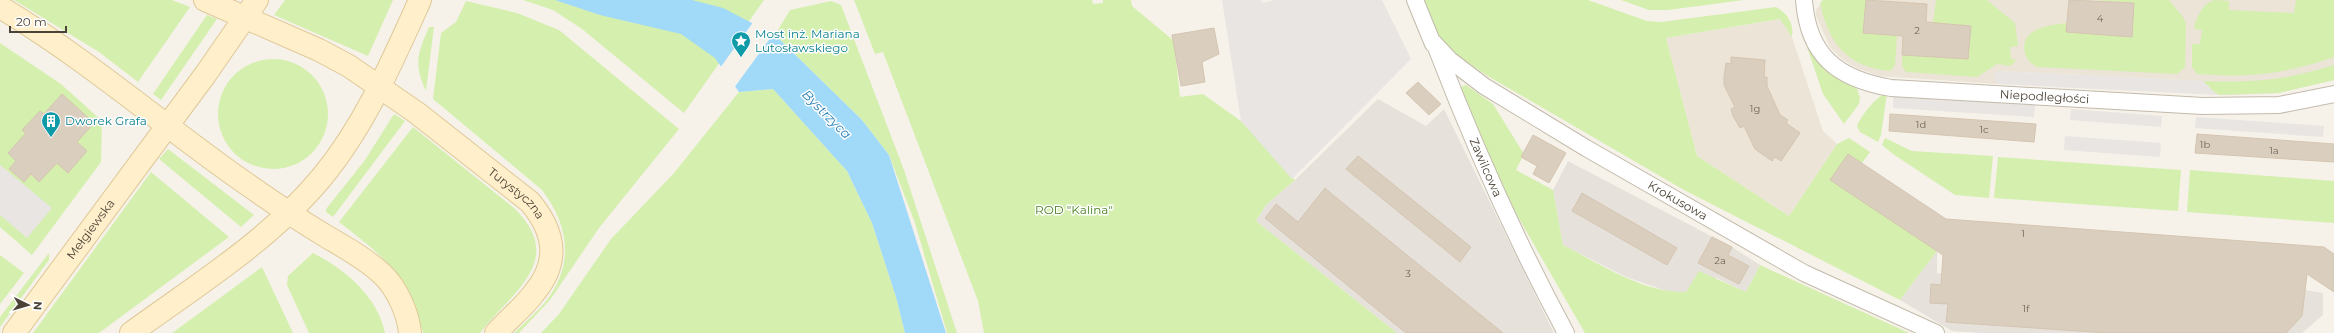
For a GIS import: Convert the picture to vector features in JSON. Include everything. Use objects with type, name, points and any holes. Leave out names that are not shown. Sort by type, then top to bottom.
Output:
[{"type":"main road","name":"Turystyczna","points":[[205,0],[318,50],[380,86],[517,189],[530,202],[544,220],[550,234],[551,245],[548,270],[534,294],[496,333]]},
{"type":"main road","points":[[244,18],[257,0]]},
{"type":"main road","points":[[0,7],[78,58],[241,180],[288,212],[348,248],[382,274],[398,296],[410,333]]},
{"type":"main road","points":[[131,333],[252,244],[288,212],[324,175],[380,86],[416,10]]},
{"type":"main road","name":"Mełgiewska","points":[[14,333],[168,126],[244,18]]},
{"type":"street","name":"Zawilcowa","points":[[1415,0],[1494,187],[1538,281],[1566,333]]},
{"type":"street","name":"Niepodległości","points":[[1804,0],[1805,14],[1812,39],[1827,60],[1847,76],[1860,82],[1885,87],[1908,91],[2203,106],[2279,105],[2334,94]]},
{"type":"street","name":"Krokusowa","points":[[1434,42],[1450,60],[1484,86],[1586,148],[1804,273],[1936,333]]},
{"type":"shaded area","points":[[1222,0],[1261,0],[1263,3],[1274,0],[1382,0],[1411,59],[1292,179],[1241,121]]},
{"type":"shaded area","points":[[1823,0],[2334,0],[2334,80],[2278,93],[2219,95],[2203,81],[1999,71],[1997,84],[1879,76],[1854,67],[1842,59],[1830,47],[1816,16],[1816,10]]},
{"type":"shaded area","points":[[1781,19],[1792,37],[1823,131],[1837,144],[1789,216],[1697,156],[1666,38]]},
{"type":"shaded area","points":[[1999,71],[2203,81],[2219,95],[1997,84],[1994,74]]},
{"type":"shaded area","points":[[1893,96],[2035,105],[2034,117],[1893,108]]},
{"type":"shaded area","points":[[1378,99],[1426,126],[1444,109],[1554,333],[1397,333],[1256,221],[1266,205],[1295,180]]},
{"type":"shaded area","points":[[2071,109],[2162,116],[2161,127],[2070,120]]},
{"type":"shaded area","points":[[2196,117],[2324,126],[2323,137],[2195,128]]},
{"type":"shaded area","points":[[2065,136],[2161,143],[2160,157],[2064,150]]},
{"type":"shaded area","points":[[1568,161],[1732,247],[1760,265],[1746,292],[1717,278],[1686,292],[1670,292],[1626,277],[1563,245],[1553,190]]},
{"type":"shaded area","points":[[0,165],[52,208],[27,238],[0,215]]},
{"type":"shaded area","points":[[1937,251],[1937,273],[2303,299],[2305,290],[2323,293],[2323,315],[2302,333],[1981,333],[1952,331],[1900,300]]},
{"type":"green space","points":[[14,0],[172,0],[190,7],[138,82],[99,52]]},
{"type":"green space","points":[[285,0],[393,0],[368,56],[274,15]]},
{"type":"green space","points":[[523,0],[764,0],[684,113],[582,29],[553,10]]},
{"type":"green space","name":"ROD \"Kalina\"","points":[[854,0],[1092,0],[1093,4],[1103,3],[1103,0],[1131,0],[1132,6],[1174,41],[1180,97],[1203,94],[1241,121],[1295,180],[1266,205],[1256,221],[1397,333],[984,333],[978,301],[883,52],[875,54]]},
{"type":"green space","points":[[1424,0],[1588,0],[1647,21],[1661,22],[1776,7],[1789,19],[1792,27],[1792,37],[1780,19],[1666,38],[1697,156],[1789,216],[1837,144],[1849,138],[1870,152],[1862,163],[1848,154],[1831,180],[1937,251],[1900,300],[1684,190],[1486,75],[1448,47],[1438,35]]},
{"type":"green space","points":[[1621,0],[1744,0],[1668,10],[1649,10]]},
{"type":"green space","points":[[1823,0],[1866,0],[1864,33],[1897,36],[1895,65],[1891,71],[1863,65],[1842,51],[1828,30],[1820,3]]},
{"type":"green space","points":[[1936,0],[1987,0],[2015,23],[2018,46],[2010,47],[2011,58],[2016,61],[2010,66],[1997,64],[1977,77],[1906,72],[1902,66],[1902,55],[1968,59],[1971,26],[1933,23]]},
{"type":"green space","points":[[2096,0],[2169,0],[2183,17],[2186,24],[2185,67],[2177,74],[2037,67],[2030,62],[2025,53],[2024,45],[2027,38],[2037,29],[2052,25],[2067,23],[2066,32],[2132,37],[2134,3]]},
{"type":"green space","points":[[2214,0],[2229,1],[2229,10],[2294,13],[2296,0],[2334,0],[2334,57],[2300,67],[2267,73],[2250,75],[2197,74],[2192,67],[2192,44],[2200,44],[2202,30],[2194,29],[2198,16],[2203,8]]},
{"type":"green space","points":[[466,1],[517,13],[559,30],[679,129],[599,228],[550,300],[519,333],[514,333],[547,300],[556,286],[562,272],[565,258],[565,244],[558,216],[542,190],[433,99],[441,33],[456,22]]},
{"type":"green space","points":[[831,1],[841,5],[904,170],[957,333],[947,333],[915,223],[889,155],[862,120],[775,35],[790,10]]},
{"type":"green space","points":[[207,15],[217,19],[161,100],[153,94]]},
{"type":"green space","points":[[429,27],[434,27],[426,91],[419,73],[418,58]]},
{"type":"green space","points":[[0,43],[61,84],[102,121],[101,162],[32,255],[0,227]]},
{"type":"green space","points":[[1807,47],[1822,66],[1857,89],[1860,98],[1859,104],[1844,124],[1823,94]]},
{"type":"green space","points":[[273,59],[284,60],[294,64],[312,75],[323,93],[327,103],[327,125],[323,135],[312,153],[294,164],[284,168],[273,169],[262,168],[252,164],[234,153],[223,135],[219,125],[218,114],[219,103],[223,93],[234,75],[252,64],[262,60]]},
{"type":"green space","points":[[2334,65],[2334,80],[2278,93],[2219,95],[2203,81],[2254,81],[2301,74]]},
{"type":"green space","points":[[1466,85],[1493,104],[1524,154],[1516,170],[1553,190],[1563,245],[1638,283],[1670,291],[1686,292],[1699,271],[1746,292],[1760,265],[1909,333],[1585,333],[1503,191],[1460,87]]},
{"type":"green space","points":[[773,89],[847,171],[872,223],[896,297],[905,333],[541,333],[559,314],[611,239],[674,173],[739,92]]},
{"type":"green space","points":[[1887,93],[1881,135],[1878,142],[1860,132],[1857,126],[1869,107],[1878,98]]},
{"type":"green space","points":[[394,114],[405,121],[333,217],[326,212],[326,209],[365,160]]},
{"type":"green space","points":[[413,127],[514,208],[529,227],[536,244],[535,260],[529,275],[519,289],[480,333],[423,333],[410,296],[393,269],[382,257],[339,222]]},
{"type":"green space","points":[[1885,138],[1912,151],[1993,156],[1989,198],[1955,195],[1893,154],[1882,145]]},
{"type":"green space","points":[[168,149],[254,215],[241,227],[159,159]]},
{"type":"green space","points":[[1998,157],[2181,170],[2178,211],[1994,198]]},
{"type":"green space","points":[[2190,170],[2334,181],[2334,223],[2187,212]]},
{"type":"green space","points":[[151,172],[229,237],[99,333],[33,333]]},
{"type":"green space","points":[[49,253],[49,260],[0,327],[0,317]]},
{"type":"green space","points":[[313,253],[337,267],[368,296],[381,320],[385,333],[309,333],[287,285],[288,276]]},
{"type":"green space","points":[[0,255],[24,273],[0,304]]},
{"type":"green space","points":[[262,267],[293,333],[172,333]]},
{"type":"water","name":"Bystrzyca","points":[[555,0],[692,0],[723,8],[775,35],[862,120],[889,155],[946,333],[905,333],[896,297],[872,223],[847,171],[773,89],[739,92],[715,58],[681,34],[600,15]]},
{"type":"pier","points":[[754,21],[774,33],[734,88],[720,68]]},
{"type":"building","points":[[1866,0],[1927,4],[1926,22],[1971,26],[1968,59],[1902,55],[1903,36],[1863,33]]},
{"type":"building","points":[[2069,0],[2134,3],[2132,37],[2066,32]]},
{"type":"building","points":[[1214,28],[1219,54],[1202,62],[1205,82],[1181,86],[1172,35]]},
{"type":"building","points":[[1731,57],[1765,60],[1764,77],[1767,77],[1767,86],[1780,115],[1788,120],[1786,123],[1800,133],[1781,161],[1775,157],[1772,161],[1755,149],[1744,126],[1740,128],[1733,116],[1731,109],[1735,107],[1724,85],[1726,63],[1731,64]]},
{"type":"building","points":[[1418,82],[1441,104],[1429,115],[1406,93]]},
{"type":"building","name":"Dworek Grafa","points":[[62,94],[94,123],[77,142],[87,151],[68,173],[57,163],[39,182],[31,174],[24,182],[9,169],[16,161],[8,153],[26,133],[22,130],[40,111],[44,114]]},
{"type":"building","points":[[1890,114],[2036,124],[2034,142],[1889,131]]},
{"type":"building","points":[[2197,134],[2334,144],[2334,162],[2195,153]]},
{"type":"building","points":[[1533,135],[1566,153],[1549,183],[1533,174],[1537,166],[1521,157]]},
{"type":"building","points":[[1848,154],[1946,219],[2324,247],[2334,254],[2334,292],[2307,274],[2302,316],[2286,333],[2107,333],[1946,322],[1948,304],[1930,303],[1931,284],[1941,285],[1943,255],[1830,180]]},
{"type":"building","points":[[1358,156],[1471,247],[1460,262],[1346,169]]},
{"type":"building","points":[[1325,188],[1503,333],[1406,333],[1265,218],[1276,204],[1298,222]]},
{"type":"building","points":[[1582,193],[1677,248],[1667,265],[1572,211]]},
{"type":"building","points":[[1712,237],[1732,247],[1728,255],[1749,266],[1739,284],[1698,263]]},
{"type":"place","name":"Most inż. Mariana Lutosławskiego","points":[[741,58]]},
{"type":"place","name":"Dworek Grafa","points":[[51,138]]}]
